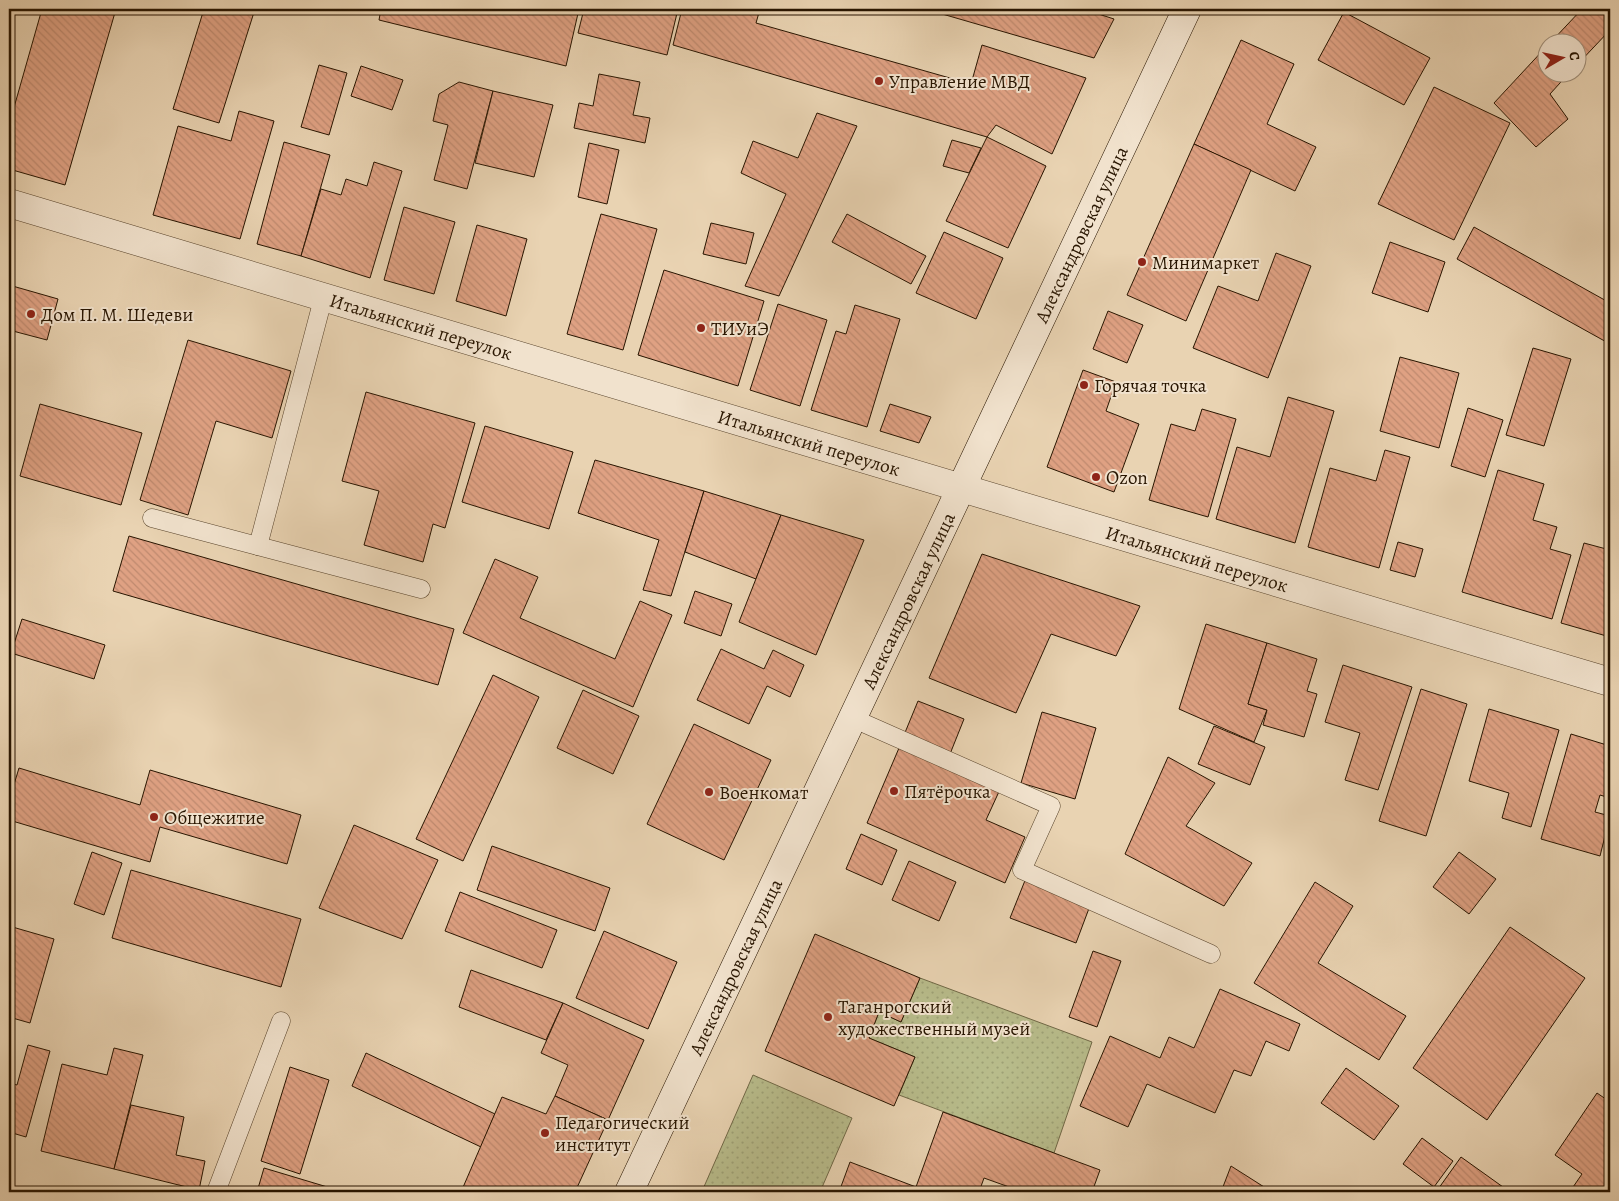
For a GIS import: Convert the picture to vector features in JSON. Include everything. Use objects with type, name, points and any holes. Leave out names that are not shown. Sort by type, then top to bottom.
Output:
[{"type":"street","name":"Александровская улица","points":[[629,1192],[960,488],[1188,9]]},
{"type":"street","name":"Итальянский переулок","points":[[9,203],[1610,682]]},
{"type":"lane","points":[[258,546],[324,296]]},
{"type":"lane","points":[[152,518],[421,588]]},
{"type":"lane","points":[[852,718],[1051,806],[1022,870],[1211,954]]},
{"type":"lane","points":[[216,1192],[281,1021]]},
{"type":"green space","points":[[920,978],[1092,1042],[1054,1153],[899,1095],[915,1057],[869,1038],[879,1012],[901,1022]]},
{"type":"green space","points":[[753,1075],[852,1118],[820,1192],[711,1192],[703,1189]]},
{"type":"building","points":[[42,9],[116,9],[65,185],[9,169],[9,125]]},
{"type":"building","points":[[204,9],[255,9],[219,123],[173,109]]},
{"type":"building","points":[[381,9],[579,9],[566,66],[379,20]]},
{"type":"building","points":[[584,9],[678,9],[667,55],[578,33]]},
{"type":"building","name":"Управление МВД","points":[[682,9],[760,9],[756,23],[971,84],[982,45],[1086,78],[1052,154],[996,125],[987,137],[673,45]]},
{"type":"building","name":"Управление МВД","points":[[925,9],[1083,9],[1114,19],[1094,58]]},
{"type":"building","points":[[1582,9],[1610,11],[1610,30],[1586,55],[1586,32],[1560,32]]},
{"type":"building","points":[[1344,12],[1430,58],[1404,105],[1318,60]]},
{"type":"building","points":[[1241,40],[1294,64],[1267,124],[1316,147],[1295,191],[1194,144]]},
{"type":"building","points":[[1536,58],[1536,82],[1561,82],[1550,94],[1568,119],[1536,147],[1494,103]]},
{"type":"building","points":[[319,65],[347,73],[329,135],[301,127]]},
{"type":"building","points":[[361,66],[403,80],[392,110],[351,96]]},
{"type":"building","points":[[599,74],[640,82],[633,115],[650,118],[645,143],[574,128],[579,103],[593,106]]},
{"type":"building","points":[[459,82],[493,91],[467,189],[434,180],[448,125],[433,121],[439,94]]},
{"type":"building","points":[[1434,87],[1510,123],[1454,240],[1378,204]]},
{"type":"building","points":[[493,91],[553,105],[534,177],[475,163]]},
{"type":"building","points":[[239,111],[274,121],[240,239],[153,215],[178,126],[231,141]]},
{"type":"building","points":[[817,113],[857,126],[779,296],[745,286],[786,194],[741,173],[753,141],[798,158]]},
{"type":"building","points":[[987,137],[1046,166],[1008,248],[946,221]]},
{"type":"building","points":[[952,140],[981,148],[969,173],[943,166]]},
{"type":"building","points":[[284,142],[330,155],[301,256],[257,244]]},
{"type":"building","points":[[589,143],[619,150],[607,204],[578,197]]},
{"type":"building","points":[[1194,144],[1251,170],[1186,321],[1127,295]]},
{"type":"building","points":[[374,162],[402,171],[370,278],[301,256],[321,189],[341,195],[346,179],[367,186]]},
{"type":"building","points":[[404,207],[455,222],[434,294],[384,280]]},
{"type":"building","points":[[601,214],[657,229],[623,350],[567,334]]},
{"type":"building","points":[[847,214],[926,256],[911,284],[832,242]]},
{"type":"building","points":[[711,223],[754,233],[746,264],[703,254]]},
{"type":"building","points":[[477,225],[527,239],[506,316],[456,301]]},
{"type":"building","points":[[1474,227],[1610,303],[1610,344],[1457,259]]},
{"type":"building","points":[[944,232],[1003,258],[976,319],[916,293]]},
{"type":"building","points":[[1390,242],[1445,262],[1428,312],[1372,293]]},
{"type":"building","points":[[1276,253],[1311,266],[1268,378],[1193,348],[1218,286],[1258,301]]},
{"type":"building","name":"ТИУиЭ","points":[[664,270],[764,301],[738,386],[638,355]]},
{"type":"building","name":"Дом П. М. Шедеви","points":[[9,285],[58,299],[47,340],[9,330]]},
{"type":"building","points":[[778,304],[827,320],[800,406],[750,390]]},
{"type":"building","points":[[855,305],[900,319],[867,427],[811,410],[836,331],[846,334]]},
{"type":"building","points":[[1108,311],[1143,325],[1127,363],[1093,349]]},
{"type":"building","points":[[188,340],[291,371],[272,438],[216,421],[188,515],[140,500]]},
{"type":"building","points":[[1533,348],[1571,359],[1544,446],[1506,435]]},
{"type":"building","points":[[1400,357],[1459,373],[1439,448],[1380,431]]},
{"type":"building","points":[[1083,370],[1116,382],[1106,411],[1139,424],[1114,492],[1047,467]]},
{"type":"building","points":[[366,392],[475,423],[445,528],[433,524],[423,562],[364,545],[379,491],[342,481]]},
{"type":"building","points":[[1288,397],[1334,411],[1295,543],[1216,519],[1237,447],[1270,457]]},
{"type":"building","points":[[40,404],[142,433],[121,505],[20,476]]},
{"type":"building","points":[[890,404],[931,417],[919,443],[880,431]]},
{"type":"building","points":[[1468,408],[1503,420],[1485,477],[1451,466]]},
{"type":"building","points":[[1202,409],[1236,419],[1208,517],[1149,500],[1171,424],[1195,431]]},
{"type":"building","points":[[485,426],[573,452],[549,529],[462,502]]},
{"type":"building","points":[[1385,450],[1410,457],[1379,568],[1308,547],[1330,468],[1376,481]]},
{"type":"building","points":[[595,460],[704,491],[671,596],[643,590],[659,540],[578,513]]},
{"type":"building","points":[[1498,470],[1544,484],[1533,520],[1557,527],[1550,549],[1571,555],[1552,619],[1462,592]]},
{"type":"building","points":[[704,491],[781,515],[756,579],[685,552]]},
{"type":"building","points":[[781,515],[864,540],[816,655],[739,622]]},
{"type":"building","points":[[129,536],[454,629],[438,685],[113,591]]},
{"type":"building","points":[[1398,542],[1423,549],[1415,577],[1390,570]]},
{"type":"building","points":[[1584,543],[1610,550],[1610,637],[1561,623]]},
{"type":"building","points":[[982,554],[1140,606],[1116,656],[1051,634],[1016,713],[929,678]]},
{"type":"building","points":[[495,559],[538,577],[520,618],[615,659],[640,601],[672,615],[633,707],[463,633]]},
{"type":"building","points":[[695,591],[732,604],[721,636],[684,623]]},
{"type":"building","points":[[22,619],[105,645],[94,679],[11,653]]},
{"type":"building","points":[[1206,624],[1267,643],[1248,704],[1267,710],[1254,742],[1179,709]]},
{"type":"building","points":[[1267,643],[1317,659],[1307,691],[1317,694],[1304,737],[1263,725],[1267,710],[1248,704]]},
{"type":"building","points":[[721,649],[764,669],[773,650],[804,665],[790,697],[767,686],[749,724],[697,700]]},
{"type":"building","points":[[1343,665],[1412,687],[1378,790],[1345,780],[1360,733],[1325,722]]},
{"type":"building","points":[[493,675],[539,697],[463,861],[416,839]]},
{"type":"building","points":[[1421,689],[1467,704],[1426,836],[1379,821]]},
{"type":"building","points":[[583,690],[639,716],[613,774],[557,748]]},
{"type":"building","points":[[918,701],[964,719],[950,754],[904,735]]},
{"type":"building","points":[[1489,709],[1559,730],[1531,827],[1502,818],[1509,793],[1469,781]]},
{"type":"building","points":[[1042,712],[1096,728],[1075,799],[1021,783]]},
{"type":"building","name":"Военкомат","points":[[694,724],[771,760],[724,860],[647,824]]},
{"type":"building","points":[[1214,726],[1265,747],[1250,785],[1198,764]]},
{"type":"building","points":[[1571,734],[1610,746],[1610,798],[1600,795],[1595,812],[1610,816],[1600,856],[1541,839]]},
{"type":"building","points":[[902,741],[1002,785],[986,820],[1025,837],[1005,883],[867,823]]},
{"type":"building","points":[[1168,757],[1215,783],[1186,826],[1252,863],[1224,906],[1125,854]]},
{"type":"building","name":"Общежитие","points":[[19,768],[140,805],[150,770],[301,815],[287,864],[160,827],[150,862],[9,820],[9,801]]},
{"type":"building","points":[[354,825],[438,860],[402,939],[319,908]]},
{"type":"building","points":[[861,834],[897,850],[882,885],[846,869]]},
{"type":"building","points":[[492,846],[610,888],[595,931],[477,890]]},
{"type":"building","points":[[92,852],[122,863],[104,915],[74,904]]},
{"type":"building","points":[[1459,852],[1496,879],[1469,914],[1433,887]]},
{"type":"building","points":[[909,861],[956,882],[939,921],[892,900]]},
{"type":"building","points":[[131,870],[301,919],[281,987],[112,938]]},
{"type":"building","points":[[1026,878],[1091,903],[1076,943],[1010,918]]},
{"type":"building","points":[[1315,882],[1353,906],[1318,963],[1406,1016],[1379,1060],[1254,983]]},
{"type":"building","points":[[460,892],[557,930],[542,968],[445,931]]},
{"type":"building","points":[[9,926],[54,939],[30,1023],[9,1017]]},
{"type":"building","points":[[1510,927],[1585,978],[1487,1120],[1413,1068]]},
{"type":"building","points":[[604,931],[677,962],[648,1029],[576,998]]},
{"type":"building","name":"Таганрогский художественный музей","points":[[815,934],[920,978],[901,1022],[879,1012],[869,1038],[915,1057],[894,1106],[765,1051]]},
{"type":"building","points":[[1093,951],[1121,961],[1097,1027],[1069,1017]]},
{"type":"building","points":[[471,970],[563,1003],[546,1040],[459,1007]]},
{"type":"building","points":[[1220,989],[1300,1024],[1289,1051],[1266,1041],[1251,1076],[1234,1070],[1215,1113],[1147,1084],[1128,1127],[1080,1106],[1110,1036],[1160,1058],[1169,1037],[1194,1048]]},
{"type":"building","points":[[563,1003],[644,1040],[608,1120],[555,1096],[568,1065],[541,1053]]},
{"type":"building","points":[[28,1045],[50,1051],[26,1137],[9,1132],[9,1083],[17,1085]]},
{"type":"building","points":[[114,1048],[143,1055],[114,1169],[41,1151],[62,1064],[107,1075]]},
{"type":"building","points":[[366,1053],[495,1114],[481,1147],[352,1086]]},
{"type":"building","points":[[290,1067],[329,1080],[300,1174],[261,1161]]},
{"type":"building","points":[[1346,1068],[1399,1106],[1374,1140],[1321,1103]]},
{"type":"building","points":[[1597,1093],[1610,1102],[1610,1192],[1575,1192],[1571,1190],[1582,1174],[1555,1155]]},
{"type":"building","name":"Педагогический институт","points":[[555,1096],[608,1120],[575,1192],[461,1192],[502,1097],[546,1114]]},
{"type":"building","points":[[131,1105],[184,1117],[176,1155],[205,1161],[199,1190],[114,1169]]},
{"type":"building","points":[[943,1112],[1100,1170],[1092,1192],[1023,1192],[984,1178],[979,1192],[839,1192],[850,1162],[916,1187]]},
{"type":"building","points":[[1422,1138],[1453,1161],[1434,1187],[1403,1164]]},
{"type":"building","points":[[1461,1157],[1510,1192],[1436,1192]]},
{"type":"building","points":[[1231,1166],[1272,1192],[1221,1192]]},
{"type":"building","points":[[264,1168],[344,1192],[257,1192]]},
{"type":"place","name":"Управление МВД","points":[[879,81]]},
{"type":"place","name":"Минимаркет","points":[[1142,262]]},
{"type":"place","name":"Дом П. М. Шедеви","points":[[31,314]]},
{"type":"place","name":"ТИУиЭ","points":[[701,328]]},
{"type":"place","name":"Горячая точка","points":[[1084,385]]},
{"type":"place","name":"Ozon","points":[[1096,477]]},
{"type":"place","name":"Пятёрочка","points":[[894,791]]},
{"type":"place","name":"Военкомат","points":[[709,792]]},
{"type":"place","name":"Общежитие","points":[[154,817]]},
{"type":"place","name":"Таганрогский художественный музей","points":[[828,1017]]},
{"type":"place","name":"Педагогический институт","points":[[545,1133]]}]
